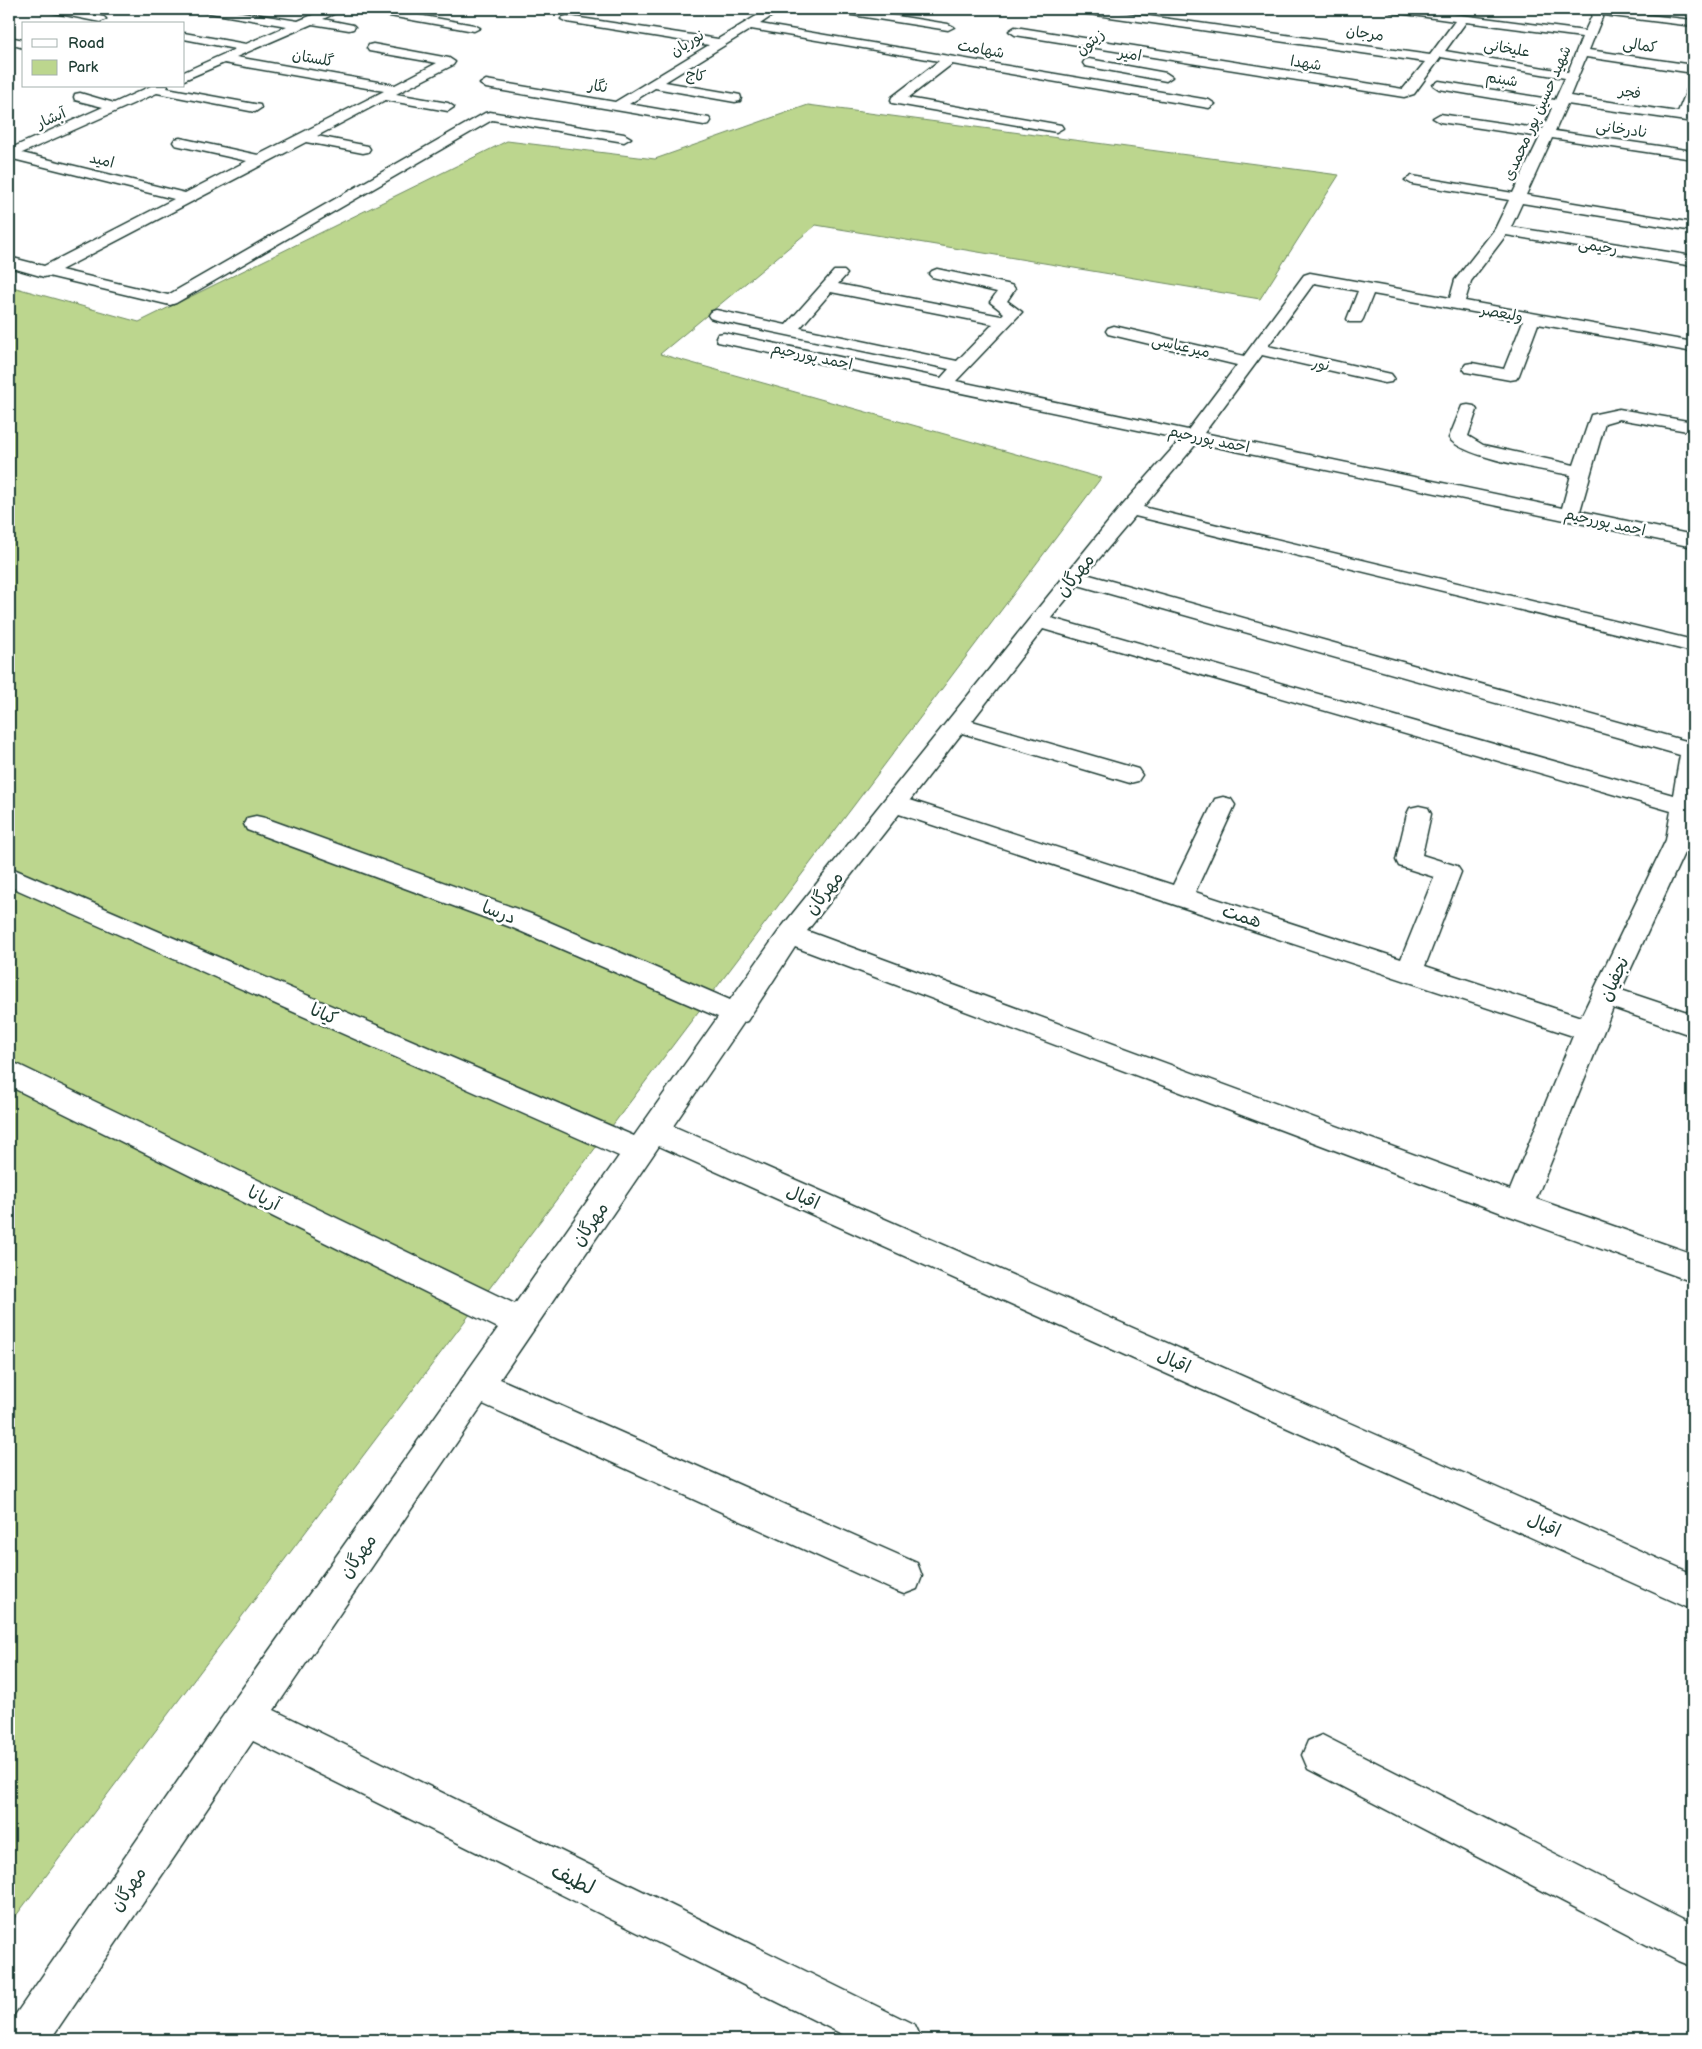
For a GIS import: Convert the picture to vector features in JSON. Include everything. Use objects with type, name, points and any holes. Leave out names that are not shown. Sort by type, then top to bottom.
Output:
[{"type":"street","points":[[50,9],[100,19]]},
{"type":"street","points":[[204,9],[299,25]]},
{"type":"street","points":[[186,74],[336,9]]},
{"type":"street","points":[[367,9],[474,28]]},
{"type":"street","points":[[755,9],[774,10]]},
{"type":"street","points":[[833,9],[948,27]]},
{"type":"street","name":"مرجان","points":[[1076,9],[1435,56]]},
{"type":"street","name":"زیتون","points":[[1070,80],[1155,9]]},
{"type":"street","points":[[1391,9],[1590,34]]},
{"type":"street","name":"نوریان","points":[[617,106],[774,10]]},
{"type":"street","points":[[1600,10],[1693,22]]},
{"type":"street","name":"شهید حسین پور محمدی","points":[[1456,305],[1463,280],[1502,230],[1547,135],[1600,10]]},
{"type":"street","name":"شهدا","points":[[1109,47],[1404,93],[1410,91],[1463,18]]},
{"type":"street","points":[[567,19],[718,43]]},
{"type":"street","points":[[311,20],[350,27]]},
{"type":"street","name":"شهامت","points":[[748,25],[1209,104]]},
{"type":"street","points":[[1014,31],[1109,47]]},
{"type":"street","points":[[185,36],[247,48]]},
{"type":"street","points":[[9,41],[22,44]]},
{"type":"street","points":[[44,272],[449,62],[373,48]]},
{"type":"street","name":"کمالی","points":[[1582,53],[1693,69]]},
{"type":"street","name":"علیخانی","points":[[1435,56],[1572,76]]},
{"type":"street","name":"گلستان","points":[[224,59],[390,92],[448,107]]},
{"type":"street","points":[[949,60],[897,100],[1056,128]]},
{"type":"street","name":"امیر","points":[[1089,63],[1166,76]]},
{"type":"street","name":"نگار","points":[[486,84],[704,121]]},
{"type":"street","name":"کاج","points":[[652,84],[736,98]]},
{"type":"street","name":"شبنم","points":[[1439,85],[1561,102]]},
{"type":"street","points":[[158,88],[255,108]]},
{"type":"street","name":"آبشار","points":[[9,154],[158,88]]},
{"type":"street","points":[[1688,117],[1693,90]]},
{"type":"street","points":[[80,97],[116,107]]},
{"type":"street","name":"فجر","points":[[1561,102],[1688,117]]},
{"type":"street","points":[[9,262],[44,272],[170,300],[490,116],[624,138]]},
{"type":"street","name":"نادرخانی","points":[[1440,118],[1693,156]]},
{"type":"street","points":[[27,134],[45,138]]},
{"type":"street","points":[[303,137],[363,149]]},
{"type":"street","points":[[180,142],[260,160]]},
{"type":"street","name":"امید","points":[[9,154],[187,198]]},
{"type":"street","points":[[1412,180],[1693,227]]},
{"type":"street","name":"رحیمی","points":[[1502,230],[1693,261]]},
{"type":"street","points":[[789,331],[839,274]]},
{"type":"street","points":[[937,274],[1008,289],[998,302],[1014,312],[944,384]]},
{"type":"street","name":"ولیعصر","points":[[1310,278],[1693,347]]},
{"type":"street","name":"مهرگان","points":[[24,2040],[246,1717],[737,1014],[790,935],[1072,577],[1193,436],[1310,278]]},
{"type":"street","points":[[828,287],[1005,322]]},
{"type":"street","points":[[1356,319],[1366,288]]},
{"type":"street","points":[[716,315],[961,367]]},
{"type":"street","points":[[1472,368],[1510,375],[1532,318]]},
{"type":"street","name":"میرعباسی","points":[[1114,331],[1252,356]]},
{"type":"street","name":"احمد پوررحیم","points":[[724,338],[1693,541]]},
{"type":"street","name":"نور","points":[[1252,356],[1385,378]]},
{"type":"street","points":[[1468,410],[1458,438],[1477,449],[1582,472]]},
{"type":"street","points":[[1570,515],[1597,419],[1619,414],[1693,427]]},
{"type":"street","points":[[1129,509],[1693,646]]},
{"type":"street","points":[[1072,577],[1693,751]]},
{"type":"street","points":[[1038,621],[1683,806]]},
{"type":"street","points":[[958,724],[1130,775]]},
{"type":"street","name":"نجفیان","points":[[1518,1206],[1606,995],[1686,842],[1683,806],[1693,747]]},
{"type":"street","name":"همت","points":[[895,804],[1590,1030]]},
{"type":"street","points":[[1181,896],[1223,805]]},
{"type":"street","points":[[1410,971],[1448,872],[1408,860],[1419,814]]},
{"type":"street","name":"درسا","points":[[256,824],[522,921],[737,1014]]},
{"type":"street","name":"کیانا","points":[[9,876],[647,1141]]},
{"type":"street","points":[[790,935],[1518,1206],[1693,1268]]},
{"type":"street","points":[[1606,995],[1693,1025]]},
{"type":"street","name":"آریانا","points":[[9,1074],[520,1323]]},
{"type":"street","name":"اقبال","points":[[647,1141],[1693,1592]]},
{"type":"street","points":[[478,1385],[904,1576]]},
{"type":"street","name":"لطیف","points":[[246,1717],[900,2040]]},
{"type":"street","points":[[1322,1755],[1693,1946]]},
{"type":"green space","points":[[808,105],[1339,175],[1260,299],[816,225],[660,354],[1101,478],[9,1925],[9,286],[139,322],[507,141],[655,159]]}]
